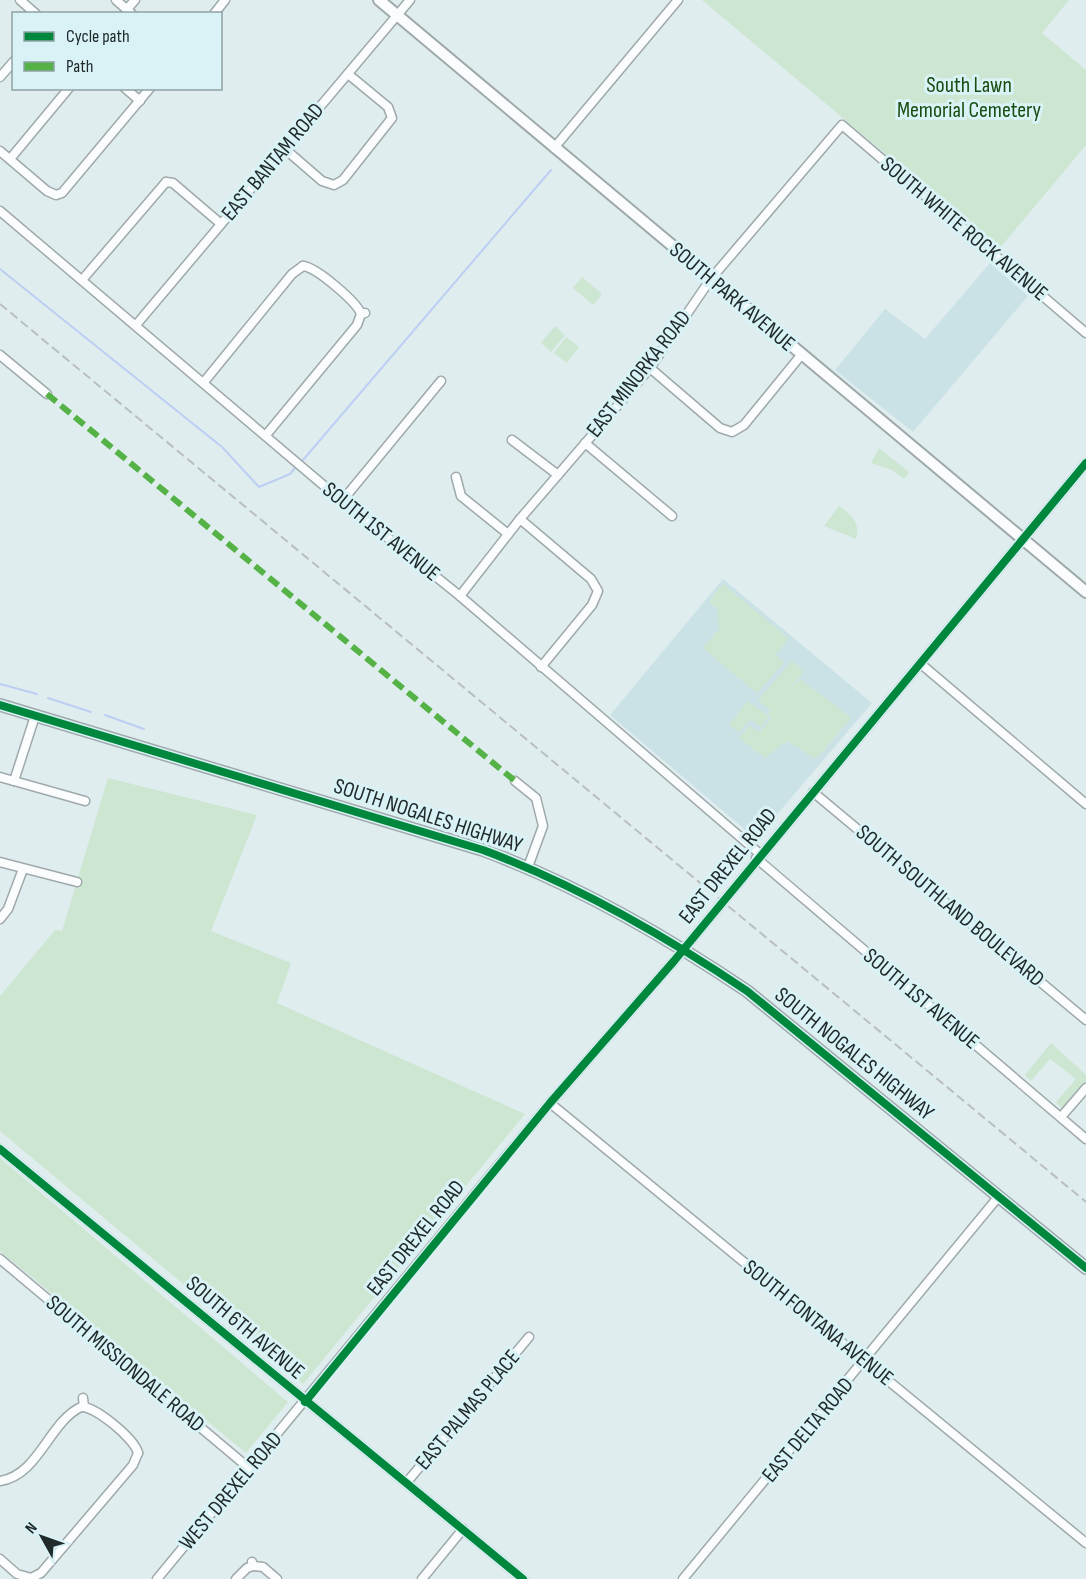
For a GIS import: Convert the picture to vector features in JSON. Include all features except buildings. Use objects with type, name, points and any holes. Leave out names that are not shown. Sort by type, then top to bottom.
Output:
[{"type":"main road","name":"SOUTH PARK AVENUE","points":[[379,0],[710,280],[802,354],[1086,592]]},
{"type":"main road","name":"SOUTH NOGALES HIGHWAY","points":[[0,705],[438,836],[528,867],[603,904],[683,950],[747,991],[1086,1268]]},
{"type":"street","points":[[20,0],[34,12]]},
{"type":"street","points":[[116,0],[129,11],[135,0]]},
{"type":"street","points":[[216,12],[225,0]]},
{"type":"street","name":"EAST BANTAM ROAD","points":[[136,325],[410,0]]},
{"type":"street","points":[[554,148],[678,0]]},
{"type":"street","points":[[0,77],[12,63]]},
{"type":"street","points":[[285,149],[333,188],[349,172],[394,115],[387,106],[348,74]]},
{"type":"street","points":[[9,159],[67,90]]},
{"type":"street","points":[[127,90],[140,101]]},
{"type":"street","points":[[0,151],[47,191],[56,195],[62,193],[148,90]]},
{"type":"street","name":"EAST MINORKA ROAD","points":[[460,596],[520,519],[650,368],[710,280],[842,125]]},
{"type":"street","name":"SOUTH WHITE ROCK AVENUE","points":[[842,125],[1086,333]]},
{"type":"street","points":[[82,280],[166,178],[221,224]]},
{"type":"street","name":"SOUTH 1ST AVENUE","points":[[0,211],[342,501],[460,596],[1086,1139]]},
{"type":"street","points":[[204,382],[303,263],[356,304],[363,314],[357,325],[266,435]]},
{"type":"street","points":[[650,368],[720,428],[732,435],[744,425],[802,354]]},
{"type":"street","points":[[0,355],[48,394]]},
{"type":"street","points":[[342,501],[441,381]]},
{"type":"street","points":[[512,440],[558,475]]},
{"type":"street","points":[[585,443],[672,516]]},
{"type":"street","name":"EAST DREXEL ROAD","points":[[305,1402],[550,1103],[683,950],[758,856],[921,664],[1086,463]]},
{"type":"street","points":[[456,477],[461,496],[508,534]]},
{"type":"street","points":[[520,519],[591,579],[600,591],[592,605],[541,667]]},
{"type":"street","points":[[921,664],[1086,804]]},
{"type":"street","points":[[14,781],[35,716]]},
{"type":"street","points":[[0,777],[85,801]]},
{"type":"street","points":[[515,781],[536,798],[543,826],[528,867]]},
{"type":"street","name":"SOUTH SOUTHLAND BOULEVARD","points":[[813,792],[1086,1020]]},
{"type":"street","points":[[0,862],[76,882]]},
{"type":"street","points":[[0,919],[8,909],[23,868]]},
{"type":"street","points":[[1060,1117],[1086,1088]]},
{"type":"street","name":"SOUTH FONTANA AVENUE","points":[[550,1103],[1086,1543]]},
{"type":"street","name":"SOUTH 6TH AVENUE","points":[[0,1149],[523,1579]]},
{"type":"street","name":"EAST DELTA ROAD","points":[[683,1579],[999,1196]]},
{"type":"street","name":"SOUTH MISSIONDALE ROAD","points":[[0,1259],[250,1469]]},
{"type":"street","name":"EAST PALMAS PLACE","points":[[407,1482],[529,1337]]},
{"type":"street","name":"WEST DREXEL ROAD","points":[[158,1579],[305,1402]]},
{"type":"street","points":[[0,1481],[21,1472],[76,1409],[84,1404],[133,1442],[141,1453],[41,1573],[31,1579],[17,1574],[0,1559]]},
{"type":"street","points":[[422,1579],[463,1529]]},
{"type":"street","points":[[236,1579],[252,1564],[263,1567],[277,1579]]},
{"type":"shaded area","points":[[990,263],[1028,296],[913,432],[835,370],[885,309],[925,339]]},
{"type":"shaded area","points":[[723,579],[872,703],[756,839],[610,715]]},
{"type":"green space","name":"South Lawn Memorial Cemetery","points":[[702,0],[1069,0],[1042,33],[1086,70],[1086,145],[999,249]]},
{"type":"green space","points":[[582,277],[602,294],[593,305],[573,288]]},
{"type":"green space","points":[[555,326],[565,335],[551,352],[541,343]]},
{"type":"green space","points":[[566,337],[579,347],[567,363],[554,353]]},
{"type":"green space","points":[[879,448],[909,472],[904,479],[892,470],[871,463]]},
{"type":"green space","points":[[839,506],[851,516],[856,524],[856,539],[824,526]]},
{"type":"green space","points":[[723,584],[789,639],[776,655],[784,662],[757,693],[703,648],[719,629],[717,608],[709,601]]},
{"type":"green space","points":[[792,661],[804,672],[784,695],[800,679],[851,718],[816,759],[787,741],[765,758],[739,738],[749,726],[760,732],[771,718],[768,713],[770,711],[758,700]]},
{"type":"green space","points":[[748,701],[769,717],[761,727],[750,719],[739,732],[729,725]]},
{"type":"green space","points":[[108,778],[257,815],[211,931],[291,963],[277,1003],[525,1114],[303,1384],[0,1131],[0,996],[55,930],[62,931]]},
{"type":"green space","points":[[1051,1043],[1086,1075],[1086,1082],[1063,1110],[1056,1102],[1076,1079],[1050,1059],[1031,1081],[1025,1075]]},
{"type":"green space","points":[[0,1158],[288,1402],[246,1453],[0,1251]]},
{"type":"waterway","points":[[303,460],[551,170]]},
{"type":"waterway","points":[[0,269],[222,447],[259,487],[290,474],[295,468]]},
{"type":"waterway","points":[[0,684],[37,694]]},
{"type":"waterway","points":[[48,698],[91,712]]},
{"type":"waterway","points":[[105,715],[144,729]]},
{"type":"railway","points":[[0,304],[1086,1202]]},
{"type":"marked path","points":[[47,394],[515,781]]},
{"type":"cycle path","points":[[305,1402],[550,1103],[674,961],[1086,463]]},
{"type":"cycle path","points":[[0,705],[483,850],[586,895],[684,950],[747,991],[1086,1268]]},
{"type":"cycle path","points":[[0,1149],[523,1579]]}]
